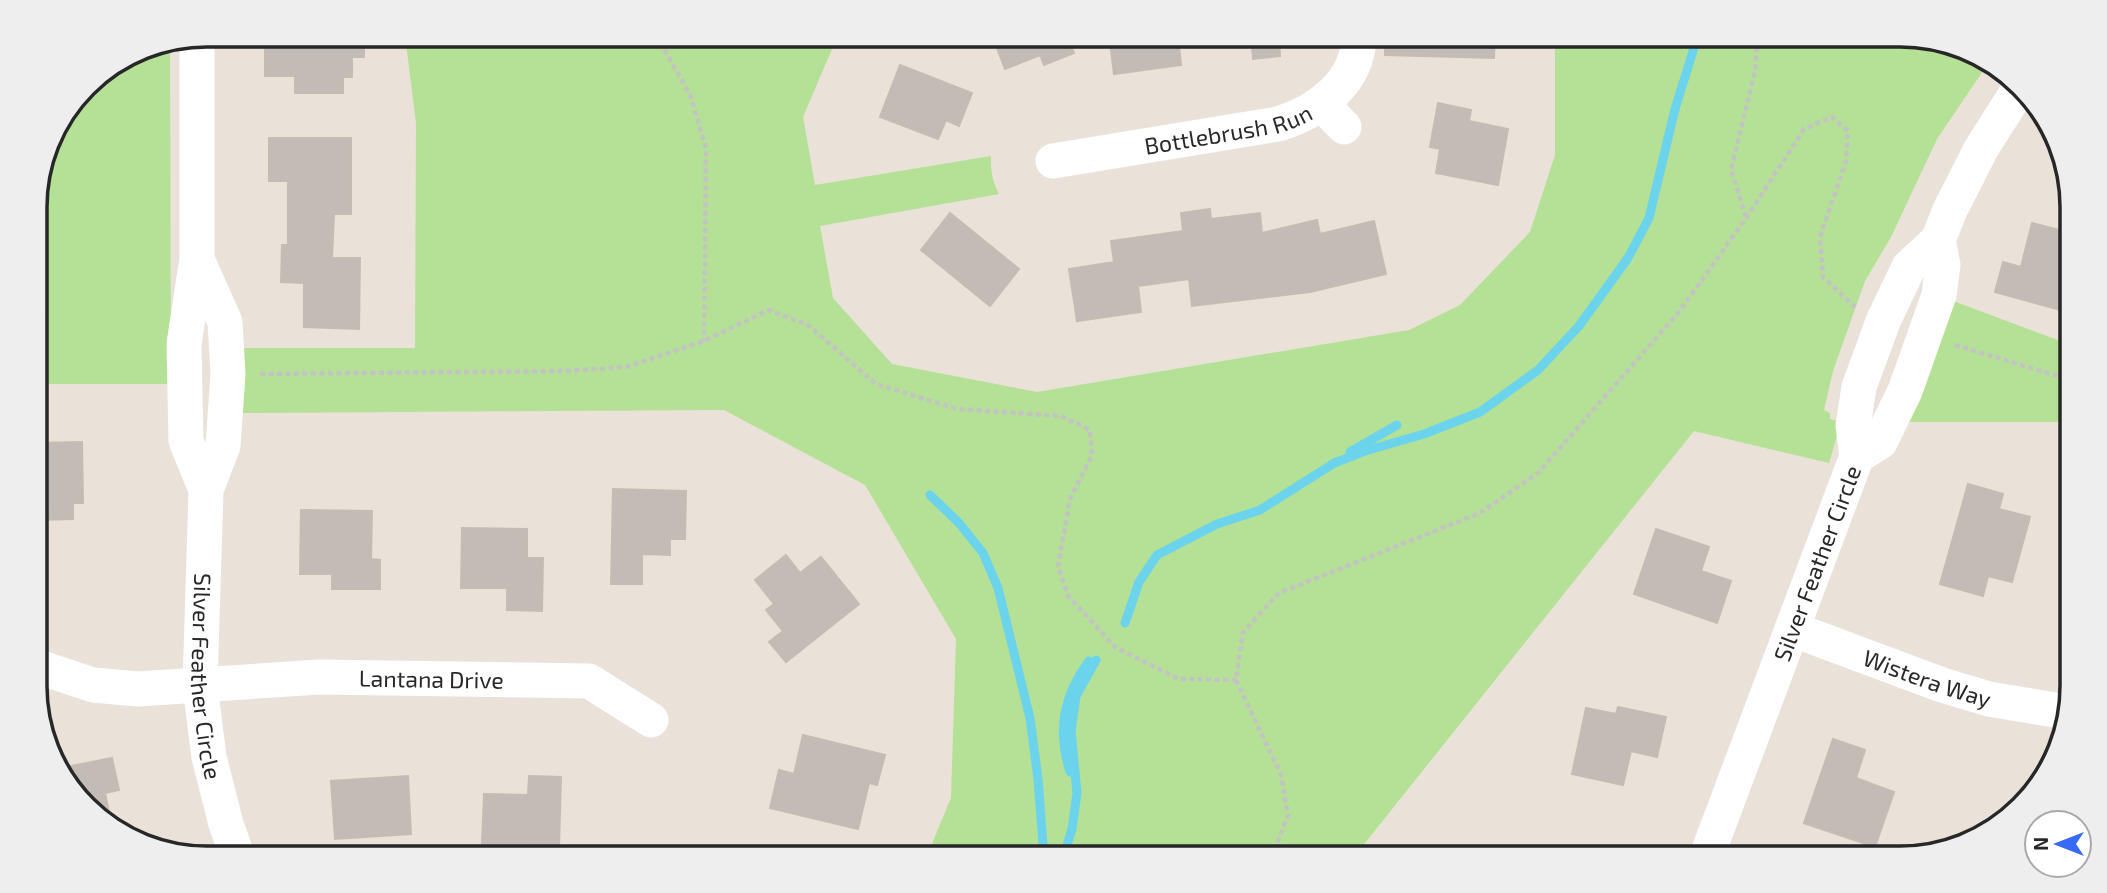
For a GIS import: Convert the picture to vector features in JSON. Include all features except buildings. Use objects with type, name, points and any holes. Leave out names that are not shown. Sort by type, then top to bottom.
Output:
[{"type":"street","name":"Bottlebrush Run","points":[[1053,161],[1278,124],[1299,117],[1333,115],[1339,86],[1352,66],[1356,47]]},
{"type":"street","name":"Silver Feather Circle","points":[[197,48],[197,259],[184,344],[186,441],[206,490]]},
{"type":"street","name":"Silver Feather Circle","points":[[1711,845],[1857,456],[1853,426],[1859,387],[1884,319],[1909,267],[1938,240],[1981,149],[2015,96]]},
{"type":"street","name":"Silver Feather Circle","points":[[197,259],[225,322],[228,374],[223,446],[206,490],[200,686],[209,757],[234,846]]},
{"type":"street","name":"Wistera Way","points":[[1792,629],[1977,695],[2058,710]]},
{"type":"street","name":"Lantana Drive","points":[[47,670],[93,685],[138,690],[319,677],[589,681],[651,720]]},
{"type":"path","points":[[1747,218],[1731,170],[1755,71],[1757,47]]},
{"type":"path","points":[[663,48],[690,95],[706,148],[704,341]]},
{"type":"path","points":[[1276,845],[1288,816],[1281,775],[1236,680],[1243,632],[1279,593],[1480,513],[1538,473],[1678,313],[1747,218],[1804,128],[1832,117],[1848,131],[1846,161],[1820,237],[1824,277],[1862,312]]},
{"type":"path","points":[[228,374],[564,371],[626,367],[704,341],[768,310],[808,325],[876,384],[957,409],[1061,416],[1090,430],[1092,455],[1070,499],[1058,566],[1068,596],[1115,647],[1136,658],[1179,679],[1236,680]]},
{"type":"path","points":[[1947,342],[2060,377]]},
{"type":"green space","points":[[1555,47],[1900,47],[1931,50],[1961,59],[1983,71],[1937,139],[1891,237],[1865,281],[1833,371],[1824,410],[1830,413],[1830,419],[1841,422],[1829,463],[1694,431],[1363,845],[931,846],[951,798],[956,639],[865,485],[724,410],[237,413],[237,348],[415,348],[416,123],[407,48],[833,48],[803,117],[815,185],[991,156],[992,176],[999,194],[820,226],[833,298],[892,364],[1037,392],[1409,330],[1460,305],[1530,232],[1555,155]]},
{"type":"green space","points":[[170,52],[171,384],[48,384],[48,197],[59,146],[80,110],[110,80],[136,64]]},
{"type":"green space","points":[[1948,299],[2060,341],[2060,422],[1899,422]]},
{"type":"waterway","points":[[1332,464],[1365,451],[1424,434],[1480,412],[1538,370],[1579,326],[1628,258],[1649,218],[1675,109],[1694,47]]},
{"type":"waterway","points":[[1350,452],[1397,425]]},
{"type":"waterway","points":[[1125,623],[1139,582],[1157,555],[1217,524],[1260,510],[1336,462]]},
{"type":"waterway","points":[[930,495],[959,523],[983,553],[998,588],[1030,718],[1043,846]]},
{"type":"waterway","points":[[1067,845],[1077,793],[1071,731],[1076,696],[1096,660]]},
{"type":"waterway","points":[[1070,772],[1064,742],[1065,714],[1073,687],[1089,661]]}]
